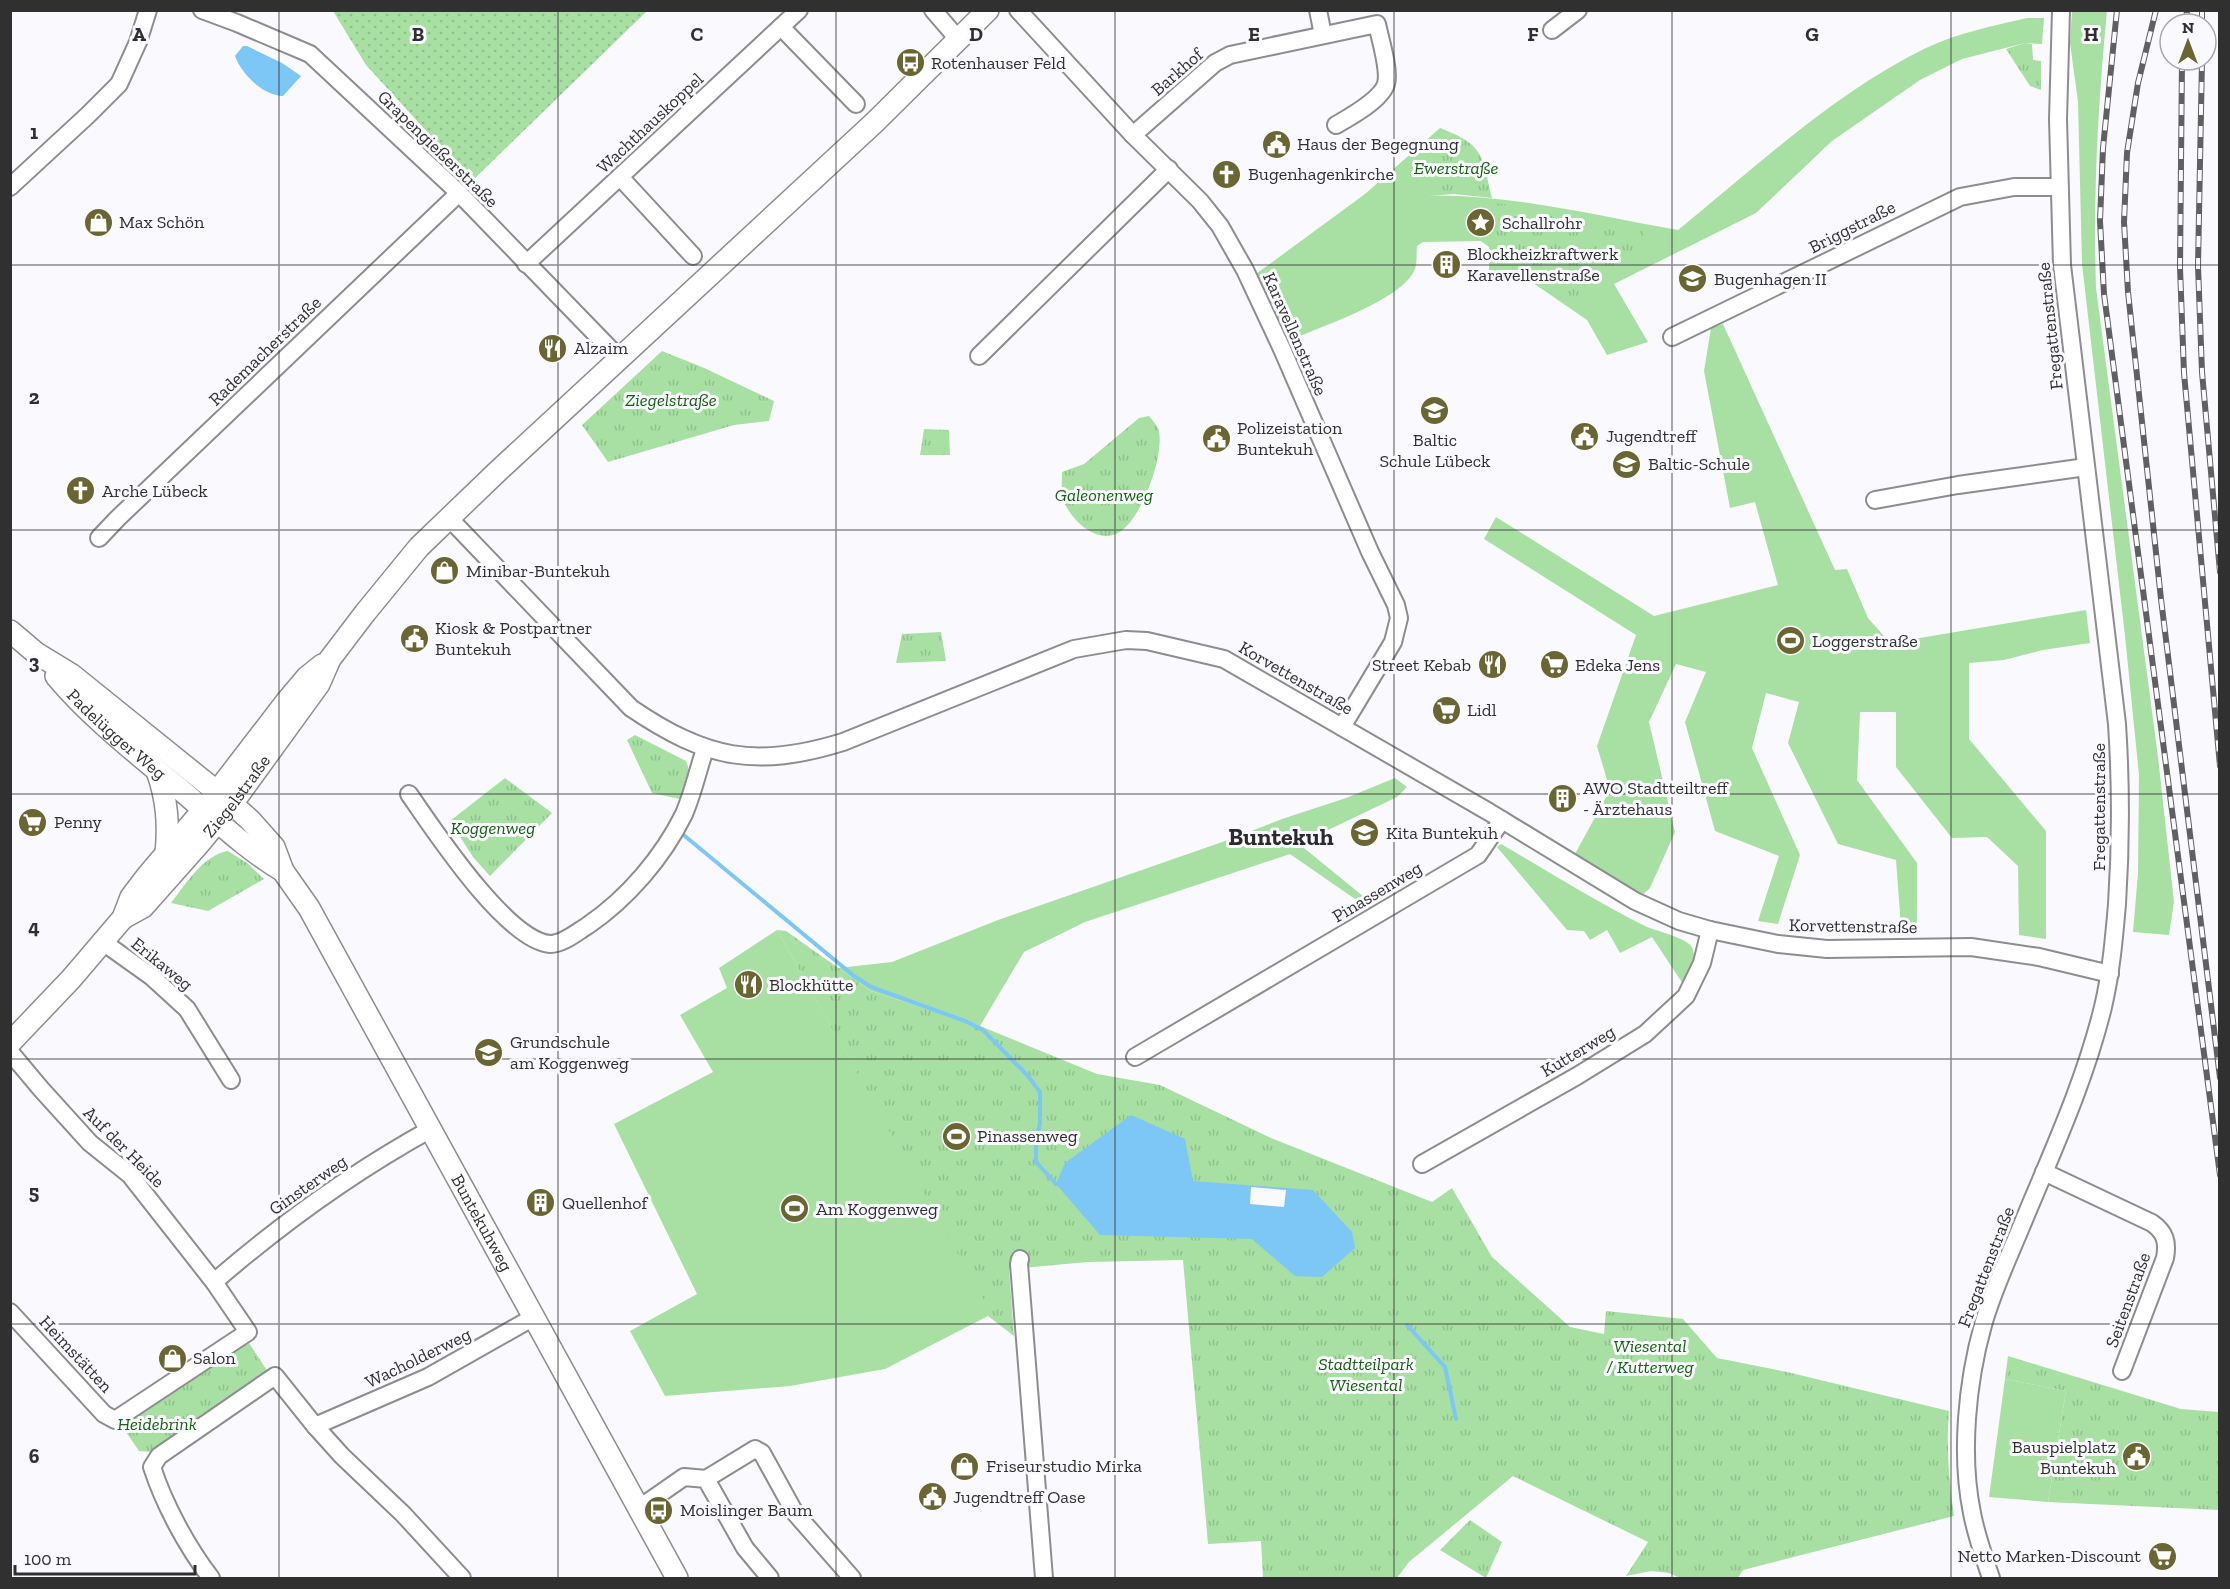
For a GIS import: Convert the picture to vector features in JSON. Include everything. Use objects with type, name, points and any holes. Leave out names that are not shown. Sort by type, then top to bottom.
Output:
[{"type":"main road","name":"Ziegelstraße","points":[[123,918],[144,907],[224,798],[319,684],[330,659],[419,547],[866,130],[988,10]]},
{"type":"main road","name":"Padelügger Weg","points":[[10,631],[36,653],[72,675],[224,798]]},
{"type":"main road","name":"Padelügger Weg","points":[[36,653],[64,686],[210,816]]},
{"type":"main road","points":[[157,770],[166,800],[168,834],[166,854]]},
{"type":"main road","name":"Buntekuhweg","points":[[224,798],[250,820],[274,847],[284,871],[309,908],[677,1578]]},
{"type":"main road","name":"Ziegelstraße","points":[[10,1043],[123,918],[130,897],[166,854],[210,816]]},
{"type":"main road","name":"Buntekuhweg","points":[[210,816],[261,858],[284,871]]},
{"type":"street","points":[[10,187],[119,84],[138,42],[148,10]]},
{"type":"street","name":"Grapengießerstraße","points":[[202,10],[310,54],[459,193],[619,358]]},
{"type":"street","name":"Wachthauskoppel","points":[[526,264],[799,10]]},
{"type":"street","points":[[933,10],[958,39]]},
{"type":"street","name":"Karavellenstraße","points":[[1018,10],[1133,135],[1204,206],[1220,226],[1277,339],[1370,552],[1396,605],[1399,618],[1393,642],[1342,727]]},
{"type":"street","points":[[1318,10],[1323,35]]},
{"type":"street","points":[[1552,30],[1578,10]]},
{"type":"street","name":"Fregattenstraße","points":[[1990,1578],[1971,1512],[1967,1473],[1967,1417],[1971,1380],[1983,1325],[1996,1286],[2044,1172],[2095,1035],[2114,951],[2120,862],[2120,768],[2117,724],[2062,265],[2058,187],[2061,10]]},
{"type":"street","name":"Barkhof","points":[[1133,135],[1215,63],[1230,55],[1323,35],[1376,17],[1387,75],[1386,84],[1382,92],[1358,112],[1336,125]]},
{"type":"street","points":[[781,27],[856,104]]},
{"type":"street","points":[[979,356],[1169,169]]},
{"type":"street","points":[[620,177],[693,256]]},
{"type":"street","name":"Briggstraße","points":[[1672,338],[1960,196],[2014,187],[2058,187]]},
{"type":"street","name":"Rademacherstraße","points":[[99,538],[459,193]]},
{"type":"street","points":[[1875,500],[1958,485],[2086,467]]},
{"type":"street","name":"Korvettenstraße","points":[[449,518],[631,708],[661,729],[705,749],[736,756],[762,758],[816,750],[843,742],[1074,649],[1126,640],[1147,641],[1224,659],[1502,820],[1635,902],[1679,921],[1710,930],[1779,944],[1827,949],[1947,947],[1983,949],[2039,957],[2110,974]]},
{"type":"street","points":[[409,794],[456,863],[490,901],[526,935],[551,944],[565,940],[602,916],[646,872],[675,832],[685,811],[705,749]]},
{"type":"street","name":"Pinassenweg","points":[[1135,1057],[1478,855],[1502,820]]},
{"type":"street","name":"Kutterweg","points":[[1422,1164],[1577,1076],[1645,1034],[1686,996],[1702,963],[1710,930]]},
{"type":"street","name":"Erikaweg","points":[[103,942],[152,977],[187,1009],[231,1080]]},
{"type":"street","name":"Auf der Heide","points":[[10,1052],[90,1143],[130,1174],[214,1282],[248,1332],[116,1420]]},
{"type":"street","name":"Ginsterweg","points":[[214,1282],[259,1244],[354,1175],[431,1129]]},
{"type":"street","name":"Seitenstraße","points":[[2044,1172],[2152,1222],[2164,1235],[2167,1247],[2166,1258],[2122,1371]]},
{"type":"street","points":[[1020,1259],[1044,1578]]},
{"type":"street","name":"Heimstätten","points":[[10,1312],[104,1413],[116,1420]]},
{"type":"street","name":"Wacholderweg","points":[[315,1426],[428,1377],[534,1317]]},
{"type":"street","points":[[211,1578],[186,1540],[157,1482],[152,1467],[159,1456],[275,1376],[342,1456],[403,1514],[462,1578]]},
{"type":"street","points":[[638,1509],[684,1477],[706,1479],[755,1449],[762,1453],[795,1513],[852,1578]]},
{"type":"street","points":[[706,1479],[746,1548],[770,1578]]},
{"type":"green space","points":[[333,11],[647,11],[472,181],[366,65]]},
{"type":"green space","points":[[2072,11],[2107,11],[2097,149],[2096,288],[2158,757],[2174,902],[2169,935],[2133,932],[2138,873],[2139,775],[2082,264],[2078,102],[2070,43]]},
{"type":"green space","points":[[2027,18],[2044,18],[2042,44],[2025,43],[1962,59],[1920,80],[1832,141],[1756,213],[1614,284],[1648,342],[1607,355],[1587,320],[1517,272],[1489,272],[1489,247],[1481,241],[1423,242],[1417,246],[1415,270],[1404,284],[1391,294],[1356,313],[1288,341],[1256,274],[1365,194],[1440,128],[1452,133],[1425,160],[1416,196],[1515,201],[1678,230],[1828,108],[1892,66],[1950,38]]},
{"type":"green space","points":[[2025,43],[2032,44],[2033,60],[2041,61],[2041,90],[2030,86],[2006,49]]},
{"type":"green space","name":"Ewerstraße","points":[[1452,133],[1478,151],[1485,167],[1492,198],[1454,194],[1415,197],[1424,160]]},
{"type":"green space","points":[[1484,202],[1554,210],[1556,226],[1570,233],[1578,231],[1599,287],[1579,303],[1470,224]]},
{"type":"green space","points":[[1597,220],[1640,226],[1653,252],[1604,283],[1586,224]]},
{"type":"green space","points":[[1723,324],[1835,570],[1847,569],[1868,618],[1890,643],[2086,610],[2090,643],[2043,650],[2004,660],[1969,663],[1969,739],[2046,831],[2046,939],[2019,935],[2018,866],[1987,837],[1952,838],[1896,767],[1896,712],[1860,712],[1857,780],[1917,863],[1917,928],[1901,927],[1896,860],[1838,844],[1788,743],[1799,702],[1766,693],[1752,748],[1800,855],[1778,924],[1758,921],[1779,856],[1715,831],[1685,722],[1706,672],[1676,664],[1649,722],[1675,832],[1650,888],[1635,901],[1570,863],[1610,790],[1597,746],[1636,635],[1484,539],[1496,517],[1654,616],[1778,585],[1755,502],[1730,508],[1704,371],[1711,328]]},
{"type":"green space","name":"Ziegelstraße","points":[[662,351],[774,401],[769,421],[734,425],[608,462],[582,425]]},
{"type":"green space","name":"Galeonenweg","points":[[1149,416],[1158,429],[1160,442],[1158,457],[1149,488],[1134,517],[1116,534],[1108,536],[1084,528],[1072,515],[1063,500],[1062,472],[1084,464],[1139,418]]},
{"type":"green space","points":[[924,429],[949,430],[950,455],[920,455]]},
{"type":"green space","points":[[941,632],[946,661],[896,663],[902,634]]},
{"type":"green space","points":[[635,735],[686,761],[689,770],[680,799],[652,793],[627,740]]},
{"type":"green space","name":"Koggenweg","points":[[505,778],[552,813],[490,876],[473,857],[450,821]]},
{"type":"green space","points":[[1395,778],[1407,787],[1397,797],[1299,844],[1374,905],[1368,908],[1290,854],[1085,922],[1024,952],[980,1026],[871,991],[838,968],[892,962],[998,920],[1346,798]]},
{"type":"green space","points":[[1501,844],[1626,916],[1645,926],[1676,937],[1691,946],[1693,960],[1683,984],[1652,937],[1620,953],[1607,930],[1590,940],[1584,931],[1567,930],[1497,847]]},
{"type":"green space","points":[[228,851],[247,863],[264,879],[208,911],[171,903],[203,864]]},
{"type":"green space","name":"Am Koggenweg","points":[[777,930],[991,1311],[988,1316],[885,1369],[790,1386],[665,1396],[630,1331],[697,1294],[614,1124],[713,1072],[680,1015],[727,988],[719,968]]},
{"type":"green space","name":"Stadtteilpark Wiesental","points":[[777,930],[786,931],[871,991],[980,1026],[1097,1074],[1160,1085],[1271,1138],[1432,1202],[1452,1188],[1492,1257],[1570,1327],[1604,1334],[1606,1311],[1683,1319],[1717,1358],[1787,1372],[1949,1411],[1948,1464],[1954,1516],[1743,1570],[1738,1578],[1680,1578],[1669,1573],[1651,1571],[1626,1576],[1648,1542],[1513,1476],[1409,1562],[1397,1578],[1263,1578],[1261,1541],[1208,1544],[1183,1260],[1088,1262],[1009,1269],[1014,1336],[988,1316],[990,1311]]},
{"type":"green space","name":"Heidebrink","points":[[247,1340],[270,1375],[152,1452],[139,1451],[126,1432],[128,1420]]},
{"type":"green space","name":"Bauspielplatz Buntekuh","points":[[2008,1356],[2181,1409],[2219,1412],[2219,1510],[2048,1502],[2066,1391],[2005,1379]]},
{"type":"green space","points":[[2005,1379],[2066,1391],[2048,1502],[1989,1497]]},
{"type":"green space","points":[[1470,1520],[1502,1542],[1486,1578],[1440,1550]]},
{"type":"water","points":[[243,46],[282,63],[301,76],[283,96],[268,92],[254,83],[238,63],[235,56]]},
{"type":"water","points":[[1131,1115],[1185,1139],[1193,1181],[1313,1190],[1352,1232],[1355,1248],[1322,1277],[1295,1276],[1252,1239],[1100,1235],[1056,1184],[1065,1163]]},
{"type":"pier","points":[[1251,1187],[1286,1190],[1284,1207],[1250,1204]]},
{"type":"waterway","points":[[680,832],[854,976],[871,987],[965,1021],[983,1030],[1028,1076],[1040,1092],[1040,1124],[1036,1139],[1036,1162],[1056,1184]]},
{"type":"waterway","points":[[1407,1325],[1445,1367],[1456,1419]]},
{"type":"railway","points":[[2117,10],[2103,148],[2100,221],[2104,294],[2220,1175]]},
{"type":"railway","points":[[2156,10],[2138,83],[2127,153],[2124,222],[2128,292],[2161,599],[2220,1078]]},
{"type":"railway","points":[[2182,72],[2180,268],[2184,373],[2220,766]]},
{"type":"railway","points":[[2202,72],[2198,266],[2202,372],[2220,572]]},
{"type":"place","name":"Rotenhauser Feld","points":[[910,63]]},
{"type":"place","name":"Haus der Begegnung","points":[[1276,144]]},
{"type":"place","name":"Bugenhagenkirche","points":[[1227,174]]},
{"type":"place","name":"Max Schön","points":[[98,222]]},
{"type":"place","name":"Schallrohr","points":[[1481,223]]},
{"type":"place","name":"Blockheizkraftwerk Karavellenstraße","points":[[1446,264]]},
{"type":"place","name":"Bugenhagen II","points":[[1693,279]]},
{"type":"place","name":"Alzaim","points":[[553,348]]},
{"type":"place","name":"Baltic Schule Lübeck","points":[[1435,411]]},
{"type":"place","name":"Jugendtreff","points":[[1585,436]]},
{"type":"place","name":"Polizeistation Buntekuh","points":[[1216,438]]},
{"type":"place","name":"Baltic-Schule","points":[[1627,464]]},
{"type":"place","name":"Arche Lübeck","points":[[81,491]]},
{"type":"place","name":"Minibar-Buntekuh","points":[[445,571]]},
{"type":"place","name":"Kiosk & Postpartner Buntekuh","points":[[414,638]]},
{"type":"place","name":"Loggerstraße","points":[[1791,641]]},
{"type":"place","name":"Street Kebab","points":[[1492,665]]},
{"type":"place","name":"Edeka Jens","points":[[1554,665]]},
{"type":"place","name":"Lidl","points":[[1446,710]]},
{"type":"place","name":"AWO Stadtteiltreff - Ärztehaus","points":[[1562,798]]},
{"type":"place","name":"Penny","points":[[33,822]]},
{"type":"place","name":"Kita Buntekuh","points":[[1365,833]]},
{"type":"place","name":"Blockhütte","points":[[748,985]]},
{"type":"place","name":"Grundschule am Koggenweg","points":[[489,1052]]},
{"type":"place","name":"Pinassenweg","points":[[956,1136]]},
{"type":"place","name":"Quellenhof","points":[[541,1203]]},
{"type":"place","name":"Am Koggenweg","points":[[795,1209]]},
{"type":"place","name":"Salon","points":[[172,1358]]},
{"type":"place","name":"Bauspielplatz Buntekuh","points":[[2137,1457]]},
{"type":"place","name":"Friseurstudio Mirka","points":[[965,1466]]},
{"type":"place","name":"Jugendtreff Oase","points":[[932,1497]]},
{"type":"place","name":"Moislinger Baum","points":[[659,1510]]},
{"type":"place","name":"Netto Marken-Discount","points":[[2162,1556]]},
{"type":"district","name":"Buntekuh","points":[[1281,836]]},
{"type":"park label","name":"Wiesental / Kutterweg","points":[[1650,1356]]}]
